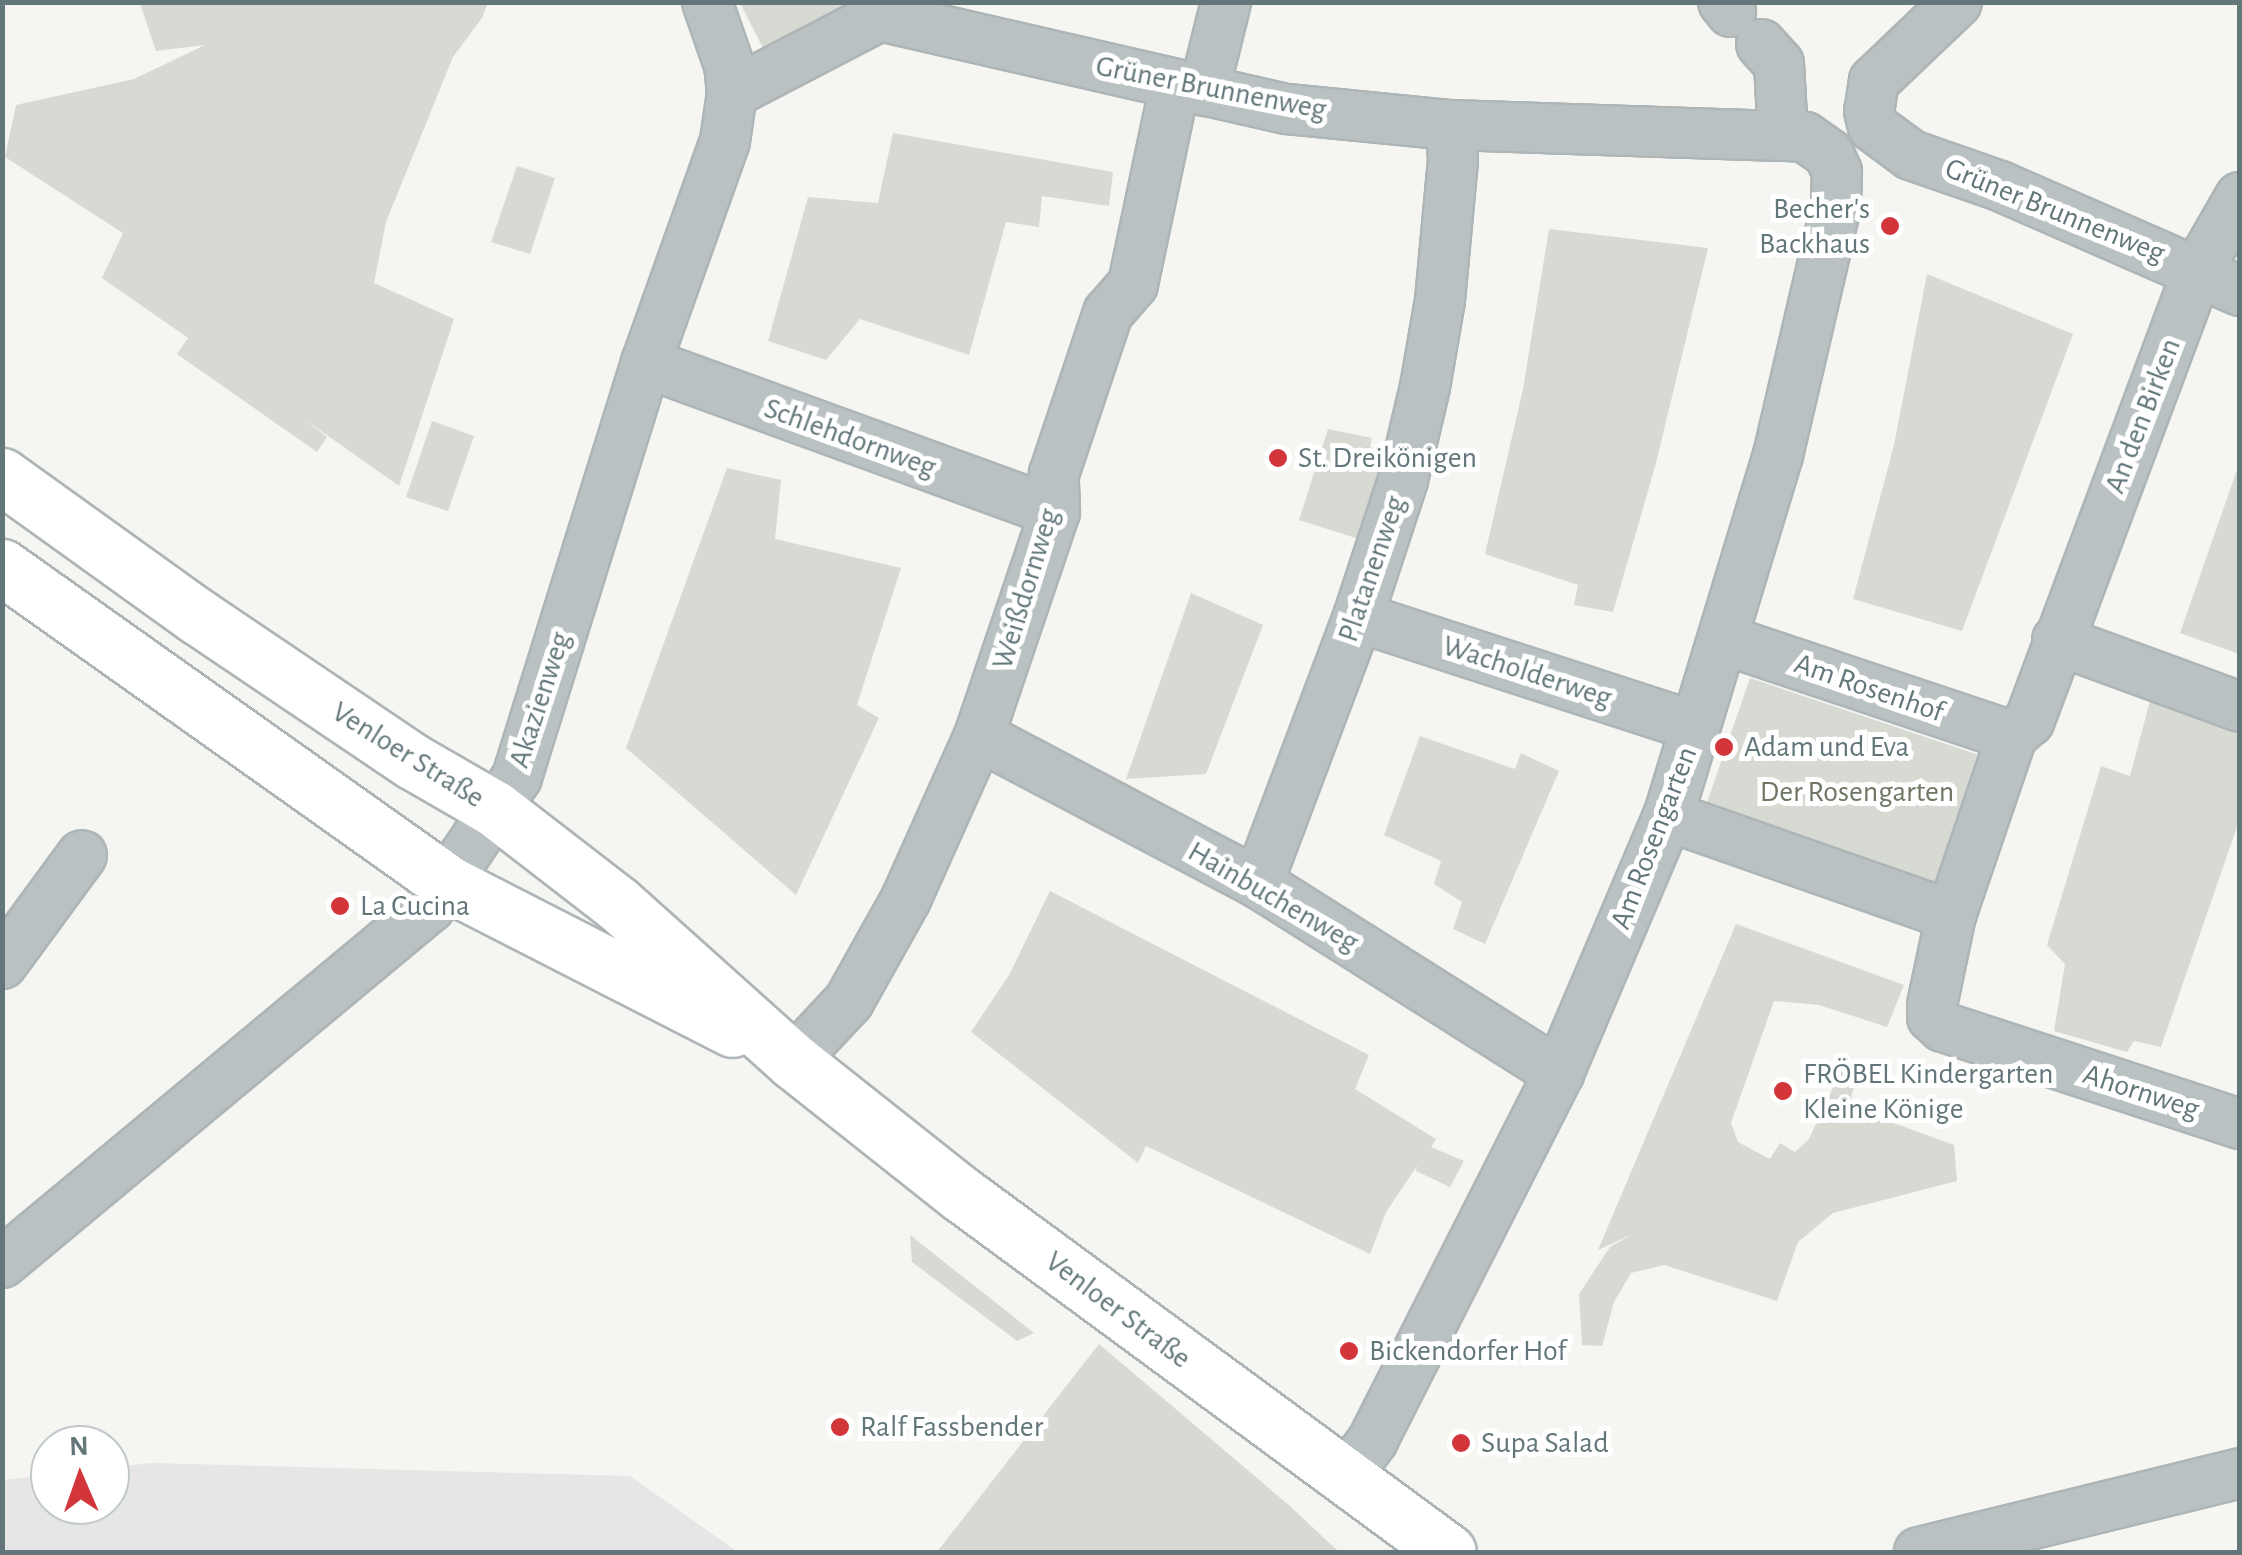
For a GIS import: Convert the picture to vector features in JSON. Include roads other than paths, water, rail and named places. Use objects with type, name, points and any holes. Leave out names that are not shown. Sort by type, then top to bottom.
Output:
[{"type":"main road","name":"Venloer Straße","points":[[2,476],[412,761],[495,809],[618,904],[793,1061],[961,1194],[1448,1552]]},
{"type":"main road","name":"Venloer Straße","points":[[2,568],[449,884],[793,1061]]},
{"type":"street","name":"Akazienweg","points":[[6,1254],[395,936],[449,884],[517,778],[646,364],[725,142],[732,93],[729,65],[707,2]]},
{"type":"street","name":"Weißdornweg","points":[[793,1061],[849,1001],[906,899],[978,736],[1055,512],[1054,474],[1108,313],[1133,284],[1190,88],[1226,2]]},
{"type":"street","name":"Grüner Brunnenweg","points":[[1958,2],[1874,81],[1869,111],[1874,127],[1911,155],[2000,186],[2219,281]]},
{"type":"street","name":"Grüner Brunnenweg","points":[[732,93],[880,16],[1287,109],[1452,125],[1783,134],[1805,138],[1828,154]]},
{"type":"street","points":[[1738,19],[1779,64],[1783,134]]},
{"type":"street","name":"Platanenweg","points":[[1258,883],[1358,617],[1402,480],[1426,387],[1442,283],[1453,161],[1452,125]]},
{"type":"street","name":"Am Rosengarten","points":[[1345,1478],[1373,1440],[1560,1073],[1668,816],[1726,640],[1778,455],[1836,206],[1836,172],[1828,154]]},
{"type":"street","name":"An den Birken","points":[[2057,640],[2219,281],[2240,197]]},
{"type":"street","name":"Schlehdornweg","points":[[646,364],[1055,512]]},
{"type":"street","name":"Wacholderweg","points":[[1358,617],[1696,727]]},
{"type":"street","name":"Am Rosenhof","points":[[1726,640],[2012,736]]},
{"type":"street","points":[[1668,816],[1951,915],[2012,736],[2029,721],[2057,640],[2240,707]]},
{"type":"street","name":"Hainbuchenweg","points":[[978,736],[1258,883],[1560,1073]]},
{"type":"street","points":[[2,964],[82,856]]},
{"type":"street","name":"Ahornweg","points":[[1951,915],[1932,1017],[1943,1027],[2239,1121]]},
{"type":"street","points":[[1919,1552],[2240,1474]]},
{"type":"place","name":"Becher's Backhaus","points":[[1890,226]]},
{"type":"place","name":"St. Dreikönigen","points":[[1278,458]]},
{"type":"place","name":"Adam und Eva","points":[[1724,747]]},
{"type":"place","name":"La Cucina","points":[[340,906]]},
{"type":"place","name":"FRÖBEL Kindergarten Kleine Könige","points":[[1783,1091]]},
{"type":"place","name":"Bickendorfer Hof","points":[[1349,1351]]},
{"type":"place","name":"Ralf Fassbender","points":[[840,1427]]},
{"type":"place","name":"Supa Salad","points":[[1461,1443]]},
{"type":"park label","name":"Der Rosengarten","points":[[1857,792]]}]
